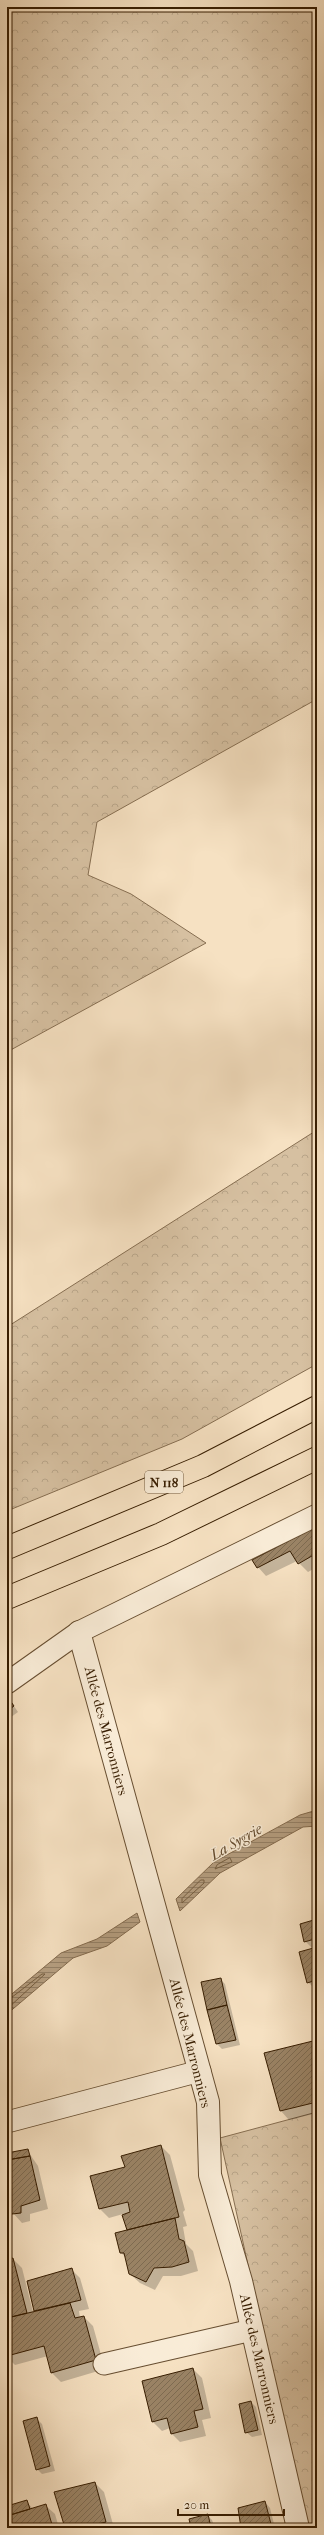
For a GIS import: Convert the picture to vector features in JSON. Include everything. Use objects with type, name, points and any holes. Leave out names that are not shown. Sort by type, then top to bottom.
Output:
[{"type":"highway","name":"N 118","points":[[7,1548],[204,1466],[317,1407]]},
{"type":"highway","points":[[7,1598],[161,1534],[317,1458]]},
{"type":"street","name":"Allée des Marronniers","points":[[79,1632],[208,2102],[210,2175],[241,2281],[298,2528]]},
{"type":"lane","points":[[7,1683],[79,1632],[317,1515]]},
{"type":"lane","points":[[7,2122],[200,2071]]},
{"type":"lane","points":[[104,2364],[252,2330]]},
{"type":"green space","points":[[7,7],[317,7],[317,699],[97,822],[88,875],[131,894],[206,943],[7,1052]]},
{"type":"green space","points":[[317,1130],[317,1364],[182,1439],[7,1511],[7,1327]]},
{"type":"green space","points":[[317,2112],[317,2528],[306,2528],[220,2138]]},
{"type":"water","points":[[317,1810],[317,1826],[303,1827],[220,1873],[180,1911],[176,1899],[214,1862],[300,1815]]},
{"type":"water","points":[[137,1913],[140,1922],[107,1946],[73,1958],[7,2014],[7,1998],[61,1953],[97,1939]]},
{"type":"building","points":[[317,1526],[317,1553],[298,1564],[290,1551],[257,1568],[252,1560]]},
{"type":"building","points":[[7,1696],[14,1706],[7,1711]]},
{"type":"building","points":[[317,1919],[317,1946],[315,1939],[304,1942],[300,1924]]},
{"type":"building","points":[[317,1947],[317,1980],[307,1983],[299,1952]]},
{"type":"building","points":[[221,1978],[227,2005],[207,2010],[201,1982]]},
{"type":"building","points":[[227,2005],[236,2040],[216,2044],[207,2010]]},
{"type":"building","points":[[317,2040],[317,2102],[280,2111],[264,2053]]},
{"type":"building","points":[[161,2145],[179,2217],[127,2230],[122,2215],[130,2212],[128,2202],[99,2209],[90,2176],[125,2167],[121,2156]]},
{"type":"building","points":[[28,2149],[30,2156],[7,2160],[7,2153]]},
{"type":"building","points":[[30,2156],[40,2200],[21,2206],[21,2213],[12,2214],[7,2205],[7,2160]]},
{"type":"building","points":[[175,2218],[179,2239],[184,2241],[189,2262],[172,2267],[154,2268],[146,2282],[129,2274],[124,2253],[120,2253],[115,2233]]},
{"type":"building","points":[[13,2258],[27,2313],[7,2318],[7,2260]]},
{"type":"building","points":[[72,2268],[81,2300],[34,2311],[27,2281]]},
{"type":"building","points":[[70,2303],[75,2318],[84,2316],[96,2360],[51,2373],[44,2346],[7,2356],[7,2318]]},
{"type":"building","points":[[193,2368],[203,2409],[194,2411],[198,2427],[171,2434],[167,2418],[152,2422],[142,2381]]},
{"type":"building","points":[[251,2401],[258,2430],[245,2433],[239,2404]]},
{"type":"building","points":[[37,2417],[50,2466],[36,2470],[23,2421]]},
{"type":"building","points":[[95,2482],[106,2522],[81,2528],[65,2528],[54,2492]]},
{"type":"building","points":[[27,2500],[30,2509],[7,2516],[7,2506]]},
{"type":"building","points":[[265,2501],[272,2528],[241,2528],[238,2508]]},
{"type":"building","points":[[46,2504],[53,2528],[7,2528],[7,2516]]},
{"type":"building","points":[[208,2514],[211,2528],[191,2528],[189,2519]]},
{"type":"water label","name":"La Sygrie","points":[[236,1842]]}]
